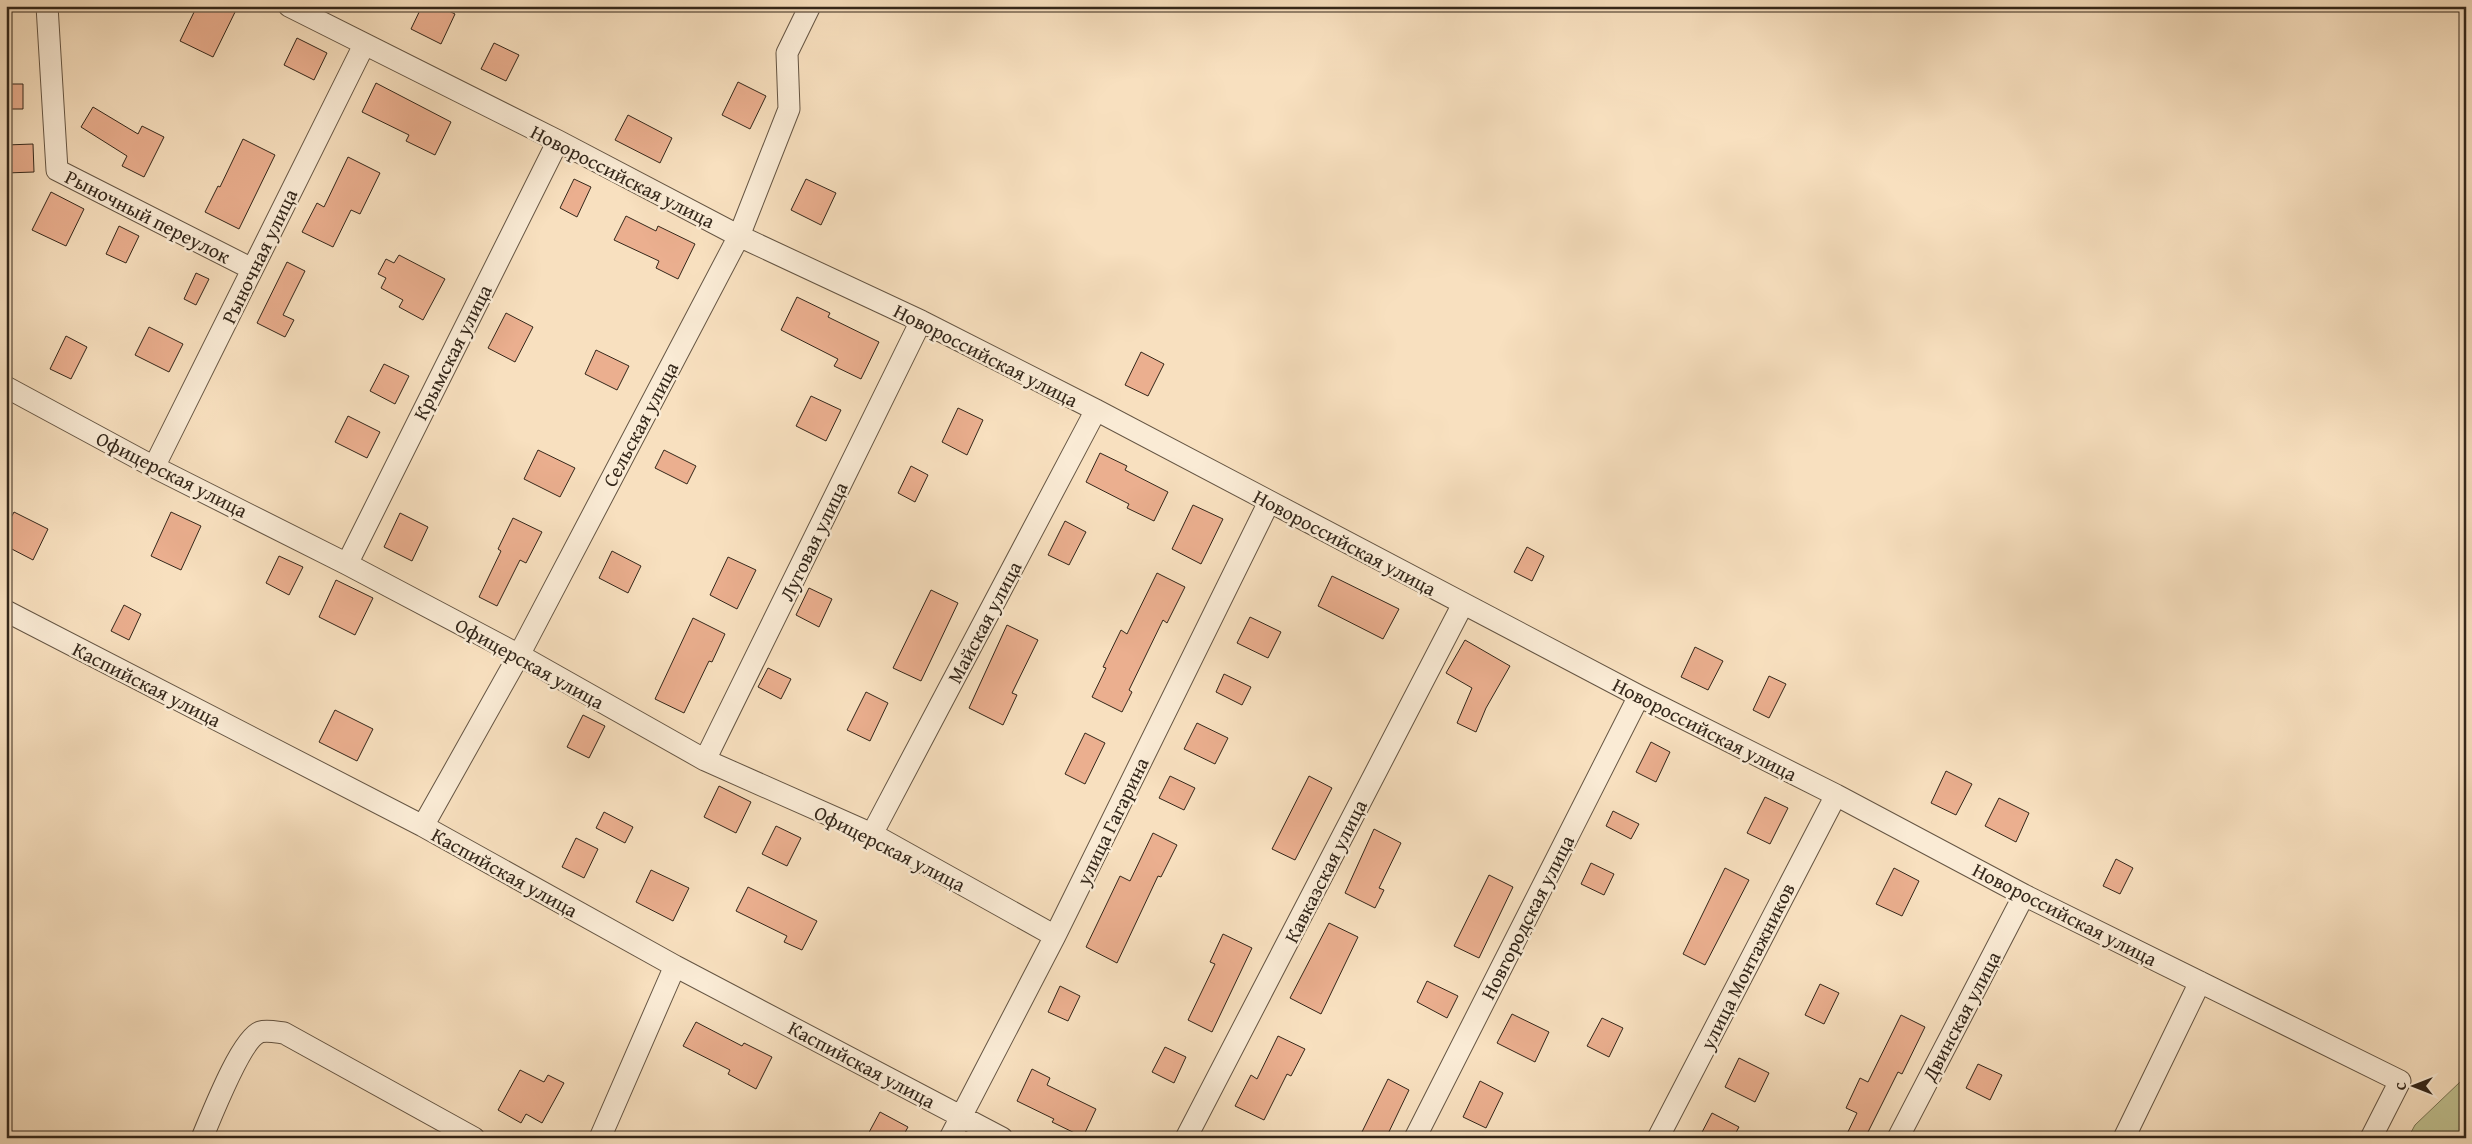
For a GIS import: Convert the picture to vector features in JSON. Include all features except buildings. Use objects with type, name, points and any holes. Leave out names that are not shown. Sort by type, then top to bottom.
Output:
[{"type":"street","name":"Рыночный переулок","points":[[47,6],[56,170],[252,269]]},
{"type":"street","name":"Новороссийская улица","points":[[289,6],[558,141],[739,236],[921,321],[1096,410],[1639,696],[1836,795],[2024,895],[2400,1081],[2371,1138]]},
{"type":"street","name":"Сельская улица","points":[[423,826],[519,655],[739,236],[789,109],[787,53],[810,6]]},
{"type":"street","name":"Рыночная улица","points":[[154,467],[364,45]]},
{"type":"street","name":"Крымская улица","points":[[347,564],[558,141]]},
{"type":"street","name":"Луговая улица","points":[[705,760],[921,321]]},
{"type":"street","name":"Офицерская улица","points":[[6,387],[154,467],[347,564],[519,655],[705,760],[872,834],[1055,936]]},
{"type":"street","name":"Майская улица","points":[[872,834],[1096,410]]},
{"type":"street","name":"улица Гагарина","points":[[950,1138],[1055,936],[1268,502]]},
{"type":"street","name":"Кавказская улица","points":[[1186,1138],[1463,604]]},
{"type":"street","name":"Каспийская улица","points":[[6,611],[423,826],[675,966],[1002,1138]]},
{"type":"street","name":"Новгородская улица","points":[[1415,1138],[1639,696]]},
{"type":"street","name":"улица Монтажников","points":[[1658,1138],[1836,795]]},
{"type":"street","name":"Двинская улица","points":[[1898,1138],[2024,895]]},
{"type":"street","points":[[600,1138],[675,966]]},
{"type":"street","points":[[2124,1138],[2200,982]]},
{"type":"street","points":[[202,1138],[241,1052],[253,1036],[260,1032],[273,1031],[284,1033],[474,1138]]},
{"type":"green space","points":[[2466,1081],[2466,1138],[2408,1138],[2415,1125],[2460,1082]]}]
